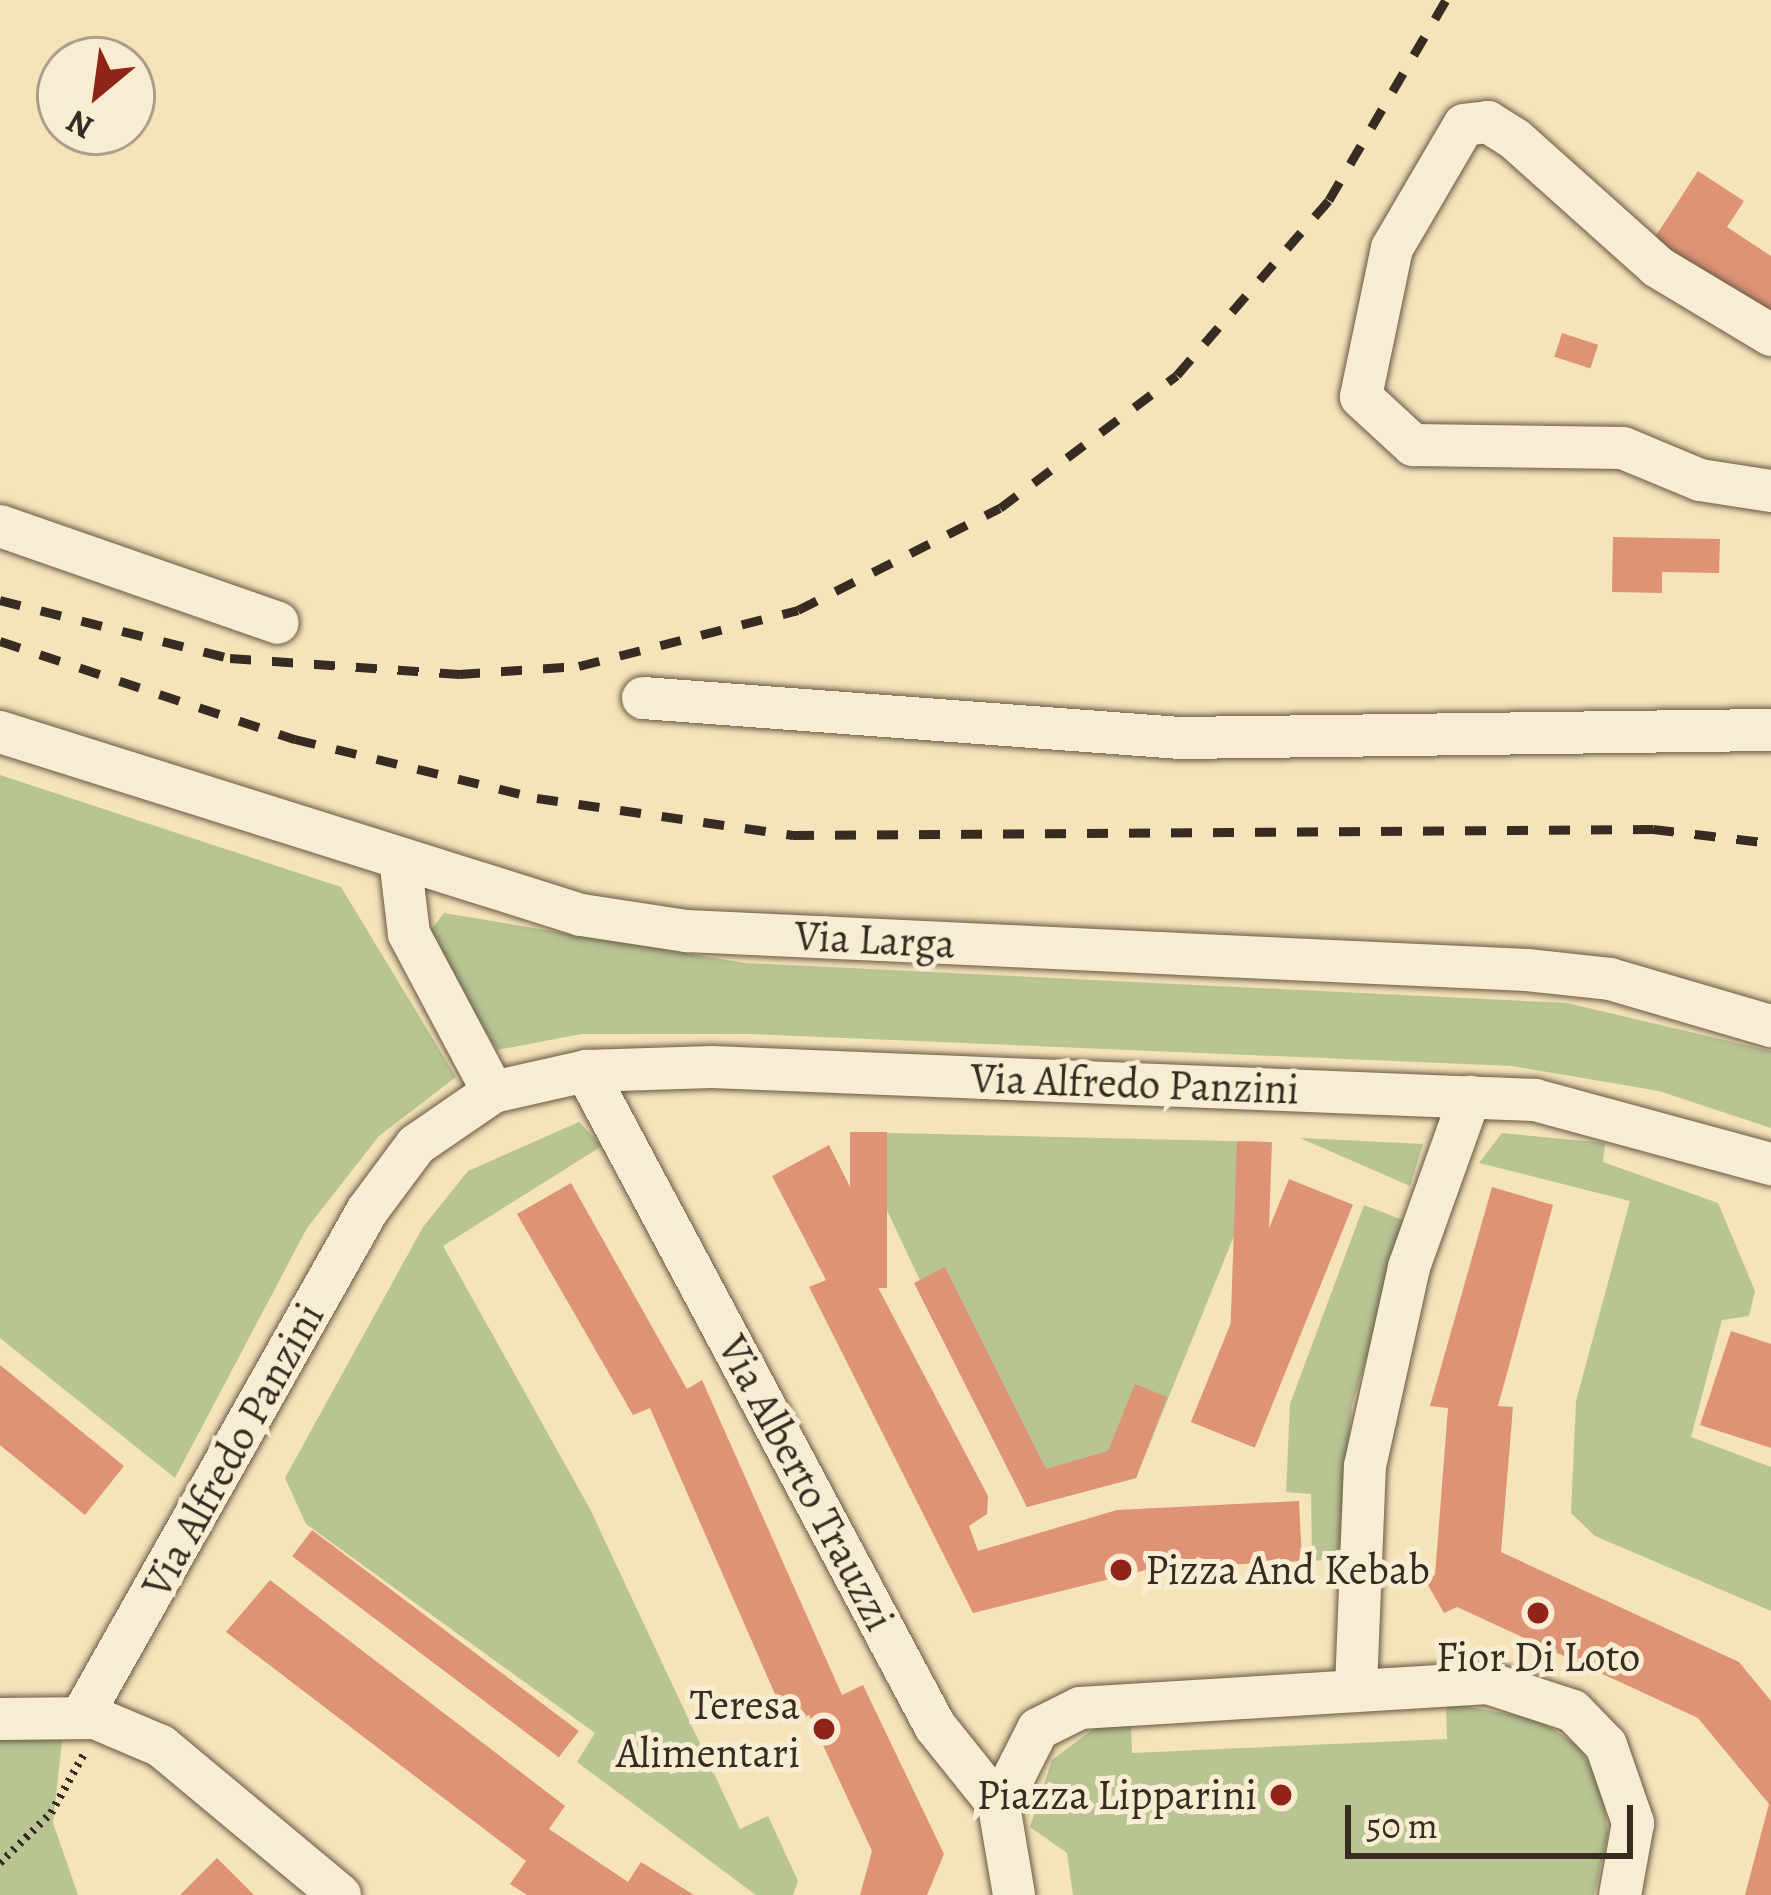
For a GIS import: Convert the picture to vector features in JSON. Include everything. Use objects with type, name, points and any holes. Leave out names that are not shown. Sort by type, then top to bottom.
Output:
[{"type":"street","points":[[1771,335],[1658,267],[1514,139],[1488,122],[1464,125],[1393,248],[1361,398],[1413,445],[1623,448],[1700,480],[1771,491]]},
{"type":"street","points":[[0,526],[278,623]]},
{"type":"street","points":[[643,698],[1180,738],[1771,730]]},
{"type":"street","name":"Via Larga","points":[[0,732],[401,867],[687,931],[1527,970],[1610,979],[1771,1026]]},
{"type":"street","points":[[401,867],[409,934],[493,1092]]},
{"type":"street","name":"Via Alfredo Panzini","points":[[88,1717],[367,1211],[416,1144],[493,1092],[586,1071],[1470,1097],[1598,1109],[1771,1164]]},
{"type":"street","name":"Via Alberto Trauzzi","points":[[586,1071],[935,1726],[999,1806],[1014,1895]]},
{"type":"street","points":[[1355,1688],[1365,1466],[1409,1267],[1470,1097]]},
{"type":"street","points":[[999,1806],[1038,1730],[1080,1708],[1488,1683],[1573,1711],[1622,1774],[1634,1823],[1620,1895]]},
{"type":"street","points":[[0,1719],[88,1717],[161,1746],[340,1895]]},
{"type":"path","points":[[0,1863],[68,1791],[88,1717]]},
{"type":"green space","points":[[0,775],[341,887],[456,1077],[379,1136],[307,1228],[175,1478],[0,1338]]},
{"type":"green space","points":[[444,913],[745,963],[1567,1003],[1771,1051],[1771,1128],[1659,1091],[1512,1066],[751,1034],[581,1034],[497,1050],[427,935]]},
{"type":"green space","points":[[579,1122],[602,1146],[443,1246],[590,1509],[740,1829],[768,1816],[798,1881],[793,1895],[756,1895],[577,1762],[595,1733],[306,1524],[285,1478],[423,1227],[468,1171]]},
{"type":"green space","points":[[850,1132],[1272,1142],[1136,1478],[1027,1507]]},
{"type":"green space","points":[[1502,1133],[1605,1143],[1603,1162],[1718,1203],[1755,1291],[1749,1316],[1722,1320],[1691,1437],[1771,1467],[1771,1611],[1595,1536],[1571,1513],[1576,1401],[1630,1201],[1479,1163]]},
{"type":"green space","points":[[1301,1138],[1423,1144],[1410,1186]]},
{"type":"green space","points":[[1364,1205],[1408,1222],[1352,1405],[1338,1559],[1312,1561],[1311,1494],[1286,1492],[1290,1404]]},
{"type":"green space","name":"Piazza Lipparini","points":[[1446,1703],[1538,1719],[1578,1746],[1602,1786],[1608,1833],[1594,1895],[1073,1895],[1067,1853],[1030,1827],[1052,1760],[1100,1724],[1131,1723],[1132,1753],[1447,1739]]},
{"type":"green space","points":[[0,1731],[63,1732],[53,1823],[78,1895],[0,1895]]},
{"type":"building","points":[[1698,171],[1744,201],[1727,227],[1771,256],[1771,318],[1646,251]]},
{"type":"building","points":[[1562,333],[1598,345],[1590,369],[1554,357]]},
{"type":"building","points":[[1613,537],[1720,539],[1719,573],[1662,572],[1662,593],[1612,592]]},
{"type":"building","points":[[850,1132],[887,1132],[887,1288],[850,1288]]},
{"type":"building","points":[[1237,1141],[1272,1142],[1263,1397],[1228,1396]]},
{"type":"building","points":[[829,1145],[882,1251],[864,1261],[988,1496],[987,1514],[969,1526],[978,1551],[1117,1510],[1299,1501],[1302,1561],[1150,1569],[973,1613],[809,1287],[826,1280],[772,1176]]},
{"type":"building","points":[[1289,1179],[1353,1205],[1255,1448],[1191,1422]]},
{"type":"building","points":[[571,1183],[687,1389],[702,1380],[842,1695],[863,1685],[944,1854],[927,1895],[860,1895],[872,1851],[809,1715],[788,1724],[650,1408],[633,1415],[517,1214]]},
{"type":"building","points":[[1492,1187],[1553,1205],[1498,1406],[1513,1407],[1501,1552],[1739,1662],[1771,1701],[1771,1895],[1745,1895],[1769,1804],[1698,1718],[1457,1607],[1444,1613],[1425,1580],[1435,1575],[1448,1408],[1430,1406]]},
{"type":"building","points":[[945,1267],[1046,1469],[1108,1451],[1135,1384],[1167,1397],[1136,1478],[1027,1507],[914,1283]]},
{"type":"building","points":[[1731,1331],[1771,1344],[1771,1448],[1700,1425]]},
{"type":"building","points":[[0,1365],[124,1466],[85,1515],[0,1445]]},
{"type":"building","points":[[312,1530],[579,1731],[559,1757],[292,1556]]},
{"type":"building","points":[[270,1580],[565,1806],[549,1829],[628,1882],[641,1862],[694,1895],[527,1895],[510,1884],[526,1861],[226,1632]]},
{"type":"building","points":[[217,1858],[254,1895],[180,1895]]},
{"type":"railway","points":[[0,600],[230,658],[459,674],[579,666],[798,610],[1000,508],[1177,375],[1329,200],[1446,0]]},
{"type":"railway","points":[[0,641],[295,739],[537,798],[793,835],[1653,829],[1771,843]]},
{"type":"place","name":"Pizza And Kebab","points":[[1121,1570]]},
{"type":"place","name":"Fior Di Loto","points":[[1538,1613]]},
{"type":"place","name":"Teresa Alimentari","points":[[824,1729]]},
{"type":"place","name":"Piazza Lipparini","points":[[1281,1795]]}]
